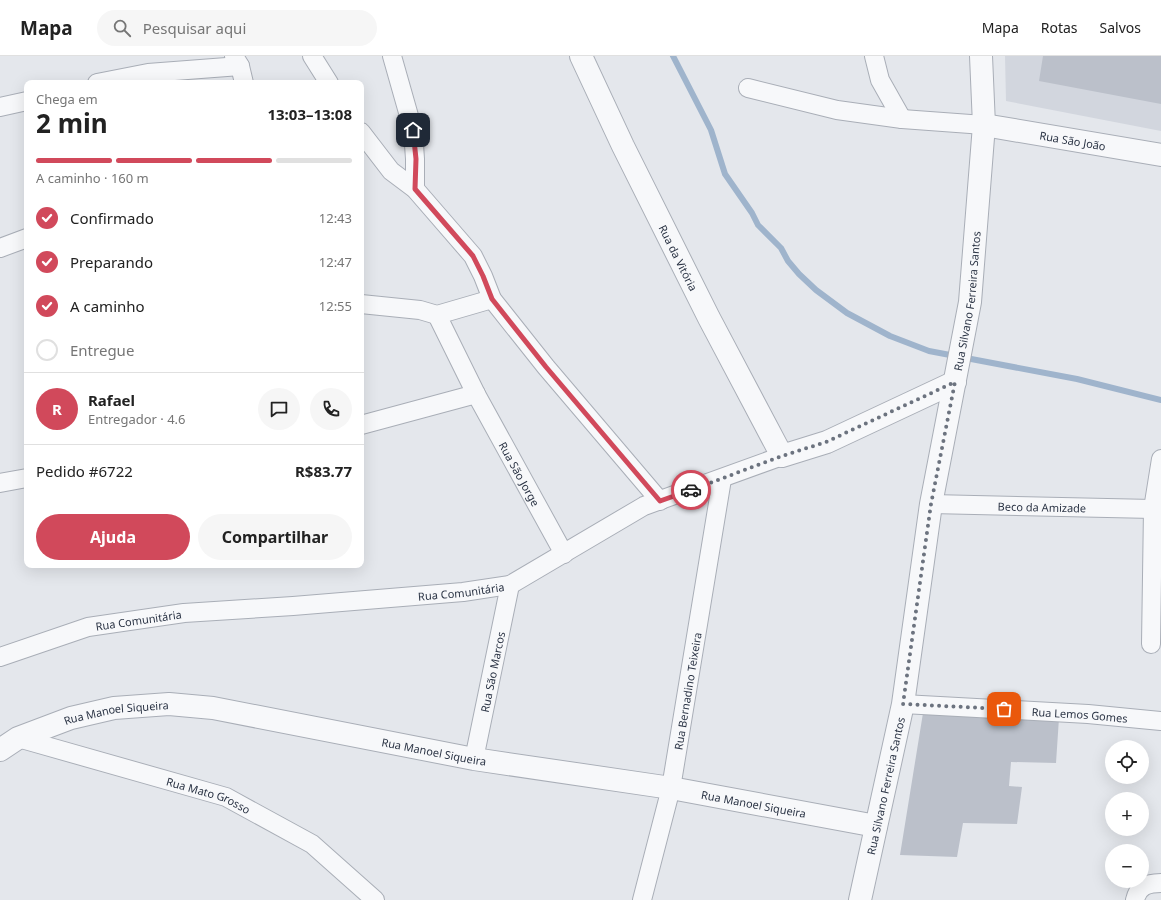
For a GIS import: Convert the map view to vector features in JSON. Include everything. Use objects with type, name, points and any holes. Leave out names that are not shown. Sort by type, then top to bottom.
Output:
[{"type":"street","points":[[312,56],[327,80]]},
{"type":"street","points":[[392,56],[413,130],[416,159],[415,189]]},
{"type":"street","name":"Rua da Vitória","points":[[581,56],[623,146],[708,318],[782,456]]},
{"type":"street","points":[[874,56],[880,80],[902,119]]},
{"type":"street","name":"Rua Silvano Ferreira Santos","points":[[860,900],[903,704],[931,504],[970,302],[984,125],[981,56]]},
{"type":"street","points":[[112,80],[148,73],[237,61],[243,80]]},
{"type":"street","points":[[748,88],[837,110],[902,119],[984,125]]},
{"type":"street","points":[[0,107],[24,102]]},
{"type":"street","name":"Rua São João","points":[[984,125],[1161,155]]},
{"type":"street","points":[[364,136],[391,171],[415,189],[473,256],[492,299],[546,367],[660,501]]},
{"type":"street","points":[[0,248],[24,239]]},
{"type":"street","points":[[364,304],[420,310],[437,315],[492,299]]},
{"type":"street","name":"Rua São Jorge","points":[[437,315],[476,394],[564,554]]},
{"type":"street","name":"Rua Comunitária","points":[[0,657],[88,627],[184,613],[293,606],[463,592],[510,585],[644,506],[782,456],[826,442],[955,382]]},
{"type":"street","points":[[364,424],[476,394]]},
{"type":"street","points":[[1150,644],[1152,509],[1161,459]]},
{"type":"street","points":[[0,483],[24,479]]},
{"type":"street","name":"Rua Bernadino Teixeira","points":[[642,900],[671,788],[722,479]]},
{"type":"street","name":"Beco da Amizade","points":[[931,504],[1152,509]]},
{"type":"street","name":"Rua São Marcos","points":[[474,759],[510,585]]},
{"type":"street","name":"Rua Manoel Siqueira","points":[[0,750],[18,738],[71,718],[114,708],[169,704],[213,708],[474,759],[671,788],[876,826]]},
{"type":"street","name":"Rua Lemos Gomes","points":[[903,704],[1088,714],[1161,721]]},
{"type":"street","name":"Rua Mato Grosso","points":[[18,738],[226,797],[312,844],[375,900]]},
{"type":"street","points":[[1135,900],[1136,895],[1142,887],[1153,883],[1161,883]]},
{"type":"shaded area","points":[[1005,56],[1161,56],[1161,131],[1006,101]]},
{"type":"building","points":[[1043,56],[1161,56],[1161,104],[1039,81]]},
{"type":"building","points":[[923,713],[1059,718],[1056,763],[1011,762],[1009,786],[1022,787],[1017,824],[963,823],[957,857],[900,855]]},
{"type":"waterway","points":[[673,56],[711,130],[725,174],[752,213],[758,225],[781,248],[788,261],[799,274],[816,290],[847,313],[890,336],[929,351],[1077,379],[1161,400]]},
{"type":"way so far","points":[[691,490],[782,456],[826,442],[955,382],[931,504],[903,704],[1004,709]]},
{"type":"route","points":[[413,130],[416,159],[415,189],[473,256],[492,299],[546,367],[660,501],[691,490]]}]
